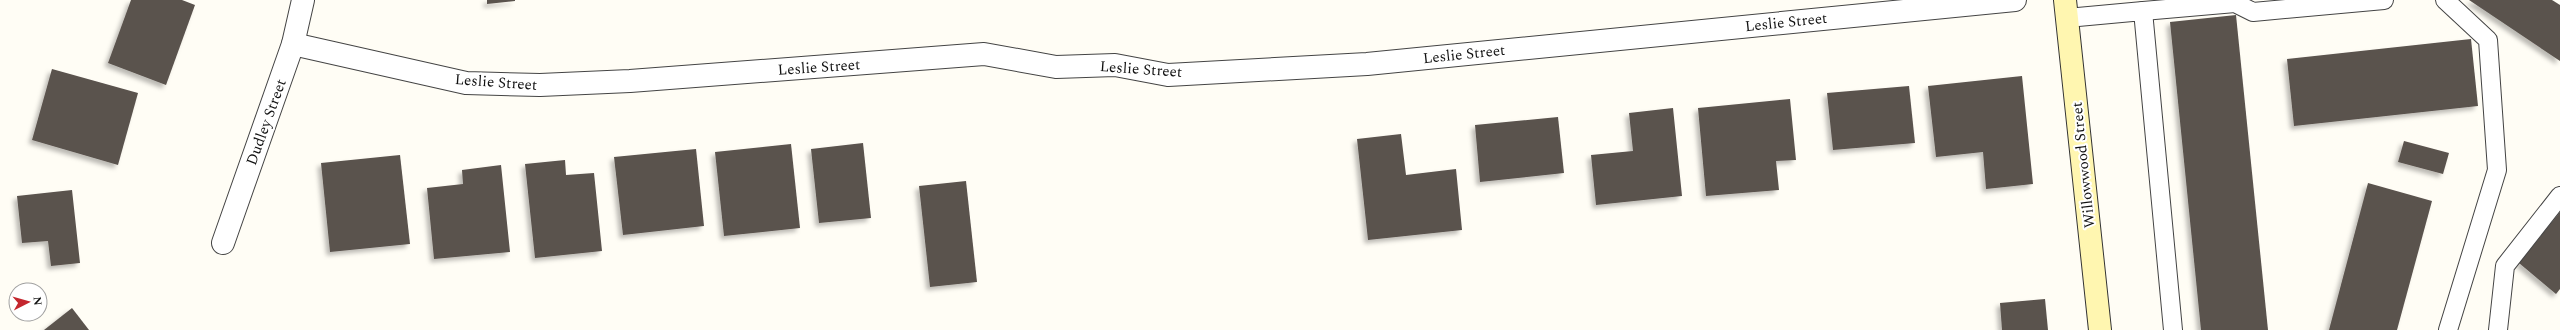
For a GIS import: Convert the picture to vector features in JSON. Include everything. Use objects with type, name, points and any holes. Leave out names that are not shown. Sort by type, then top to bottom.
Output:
[{"type":"street","name":"Dudley Street","points":[[223,243],[293,44],[303,0]]},
{"type":"street","name":"Leslie Street","points":[[293,44],[466,83],[540,85],[630,81],[984,54],[1056,67],[1115,65],[1168,75],[1367,64],[2015,0]]},
{"type":"street","name":"Willowwood Street","points":[[2066,9],[2100,330]]},
{"type":"lane","points":[[2066,9],[2143,11],[2235,3],[2253,12],[2384,0]]},
{"type":"lane","points":[[2445,0],[2488,40],[2497,170],[2448,330]]},
{"type":"lane","points":[[2143,11],[2173,330]]},
{"type":"lane","points":[[2498,330],[2505,266],[2560,196]]},
{"type":"building","points":[[131,0],[182,0],[195,5],[166,85],[108,63]]},
{"type":"building","points":[[487,0],[515,0],[515,1],[487,4]]},
{"type":"building","points":[[2469,0],[2552,0],[2560,5],[2560,61]]},
{"type":"building","points":[[2236,15],[2268,330],[2201,330],[2170,22]]},
{"type":"building","points":[[2471,39],[2478,106],[2294,126],[2287,59]]},
{"type":"building","points":[[52,69],[138,93],[118,165],[32,140]]},
{"type":"building","points":[[2022,76],[2033,184],[1986,189],[1983,152],[1936,157],[1928,86]]},
{"type":"building","points":[[1909,86],[1915,143],[1833,150],[1827,93]]},
{"type":"building","points":[[1790,99],[1796,160],[1776,161],[1779,190],[1706,196],[1698,108]]},
{"type":"building","points":[[1673,108],[1682,196],[1596,205],[1591,155],[1633,151],[1629,113]]},
{"type":"building","points":[[1558,117],[1564,173],[1480,182],[1475,125]]},
{"type":"building","points":[[1401,134],[1406,175],[1456,169],[1462,230],[1368,240],[1357,139]]},
{"type":"building","points":[[2404,141],[2449,153],[2443,174],[2398,162]]},
{"type":"building","points":[[863,143],[871,218],[819,223],[811,149]]},
{"type":"building","points":[[791,144],[800,228],[724,236],[715,152]]},
{"type":"building","points":[[696,149],[704,226],[623,235],[614,157]]},
{"type":"building","points":[[400,155],[410,244],[330,252],[321,163]]},
{"type":"building","points":[[565,160],[566,175],[594,173],[602,251],[535,258],[525,164]]},
{"type":"building","points":[[501,165],[510,252],[434,259],[427,188],[463,184],[462,170]]},
{"type":"building","points":[[966,181],[977,282],[930,287],[919,186]]},
{"type":"building","points":[[2368,183],[2432,201],[2397,330],[2329,330]]},
{"type":"building","points":[[72,190],[80,263],[51,266],[48,241],[22,243],[17,196]]},
{"type":"building","points":[[2560,212],[2560,289],[2556,294],[2519,263]]},
{"type":"building","points":[[2045,299],[2048,330],[2002,330],[2000,303]]},
{"type":"building","points":[[72,308],[89,330],[44,330]]}]
